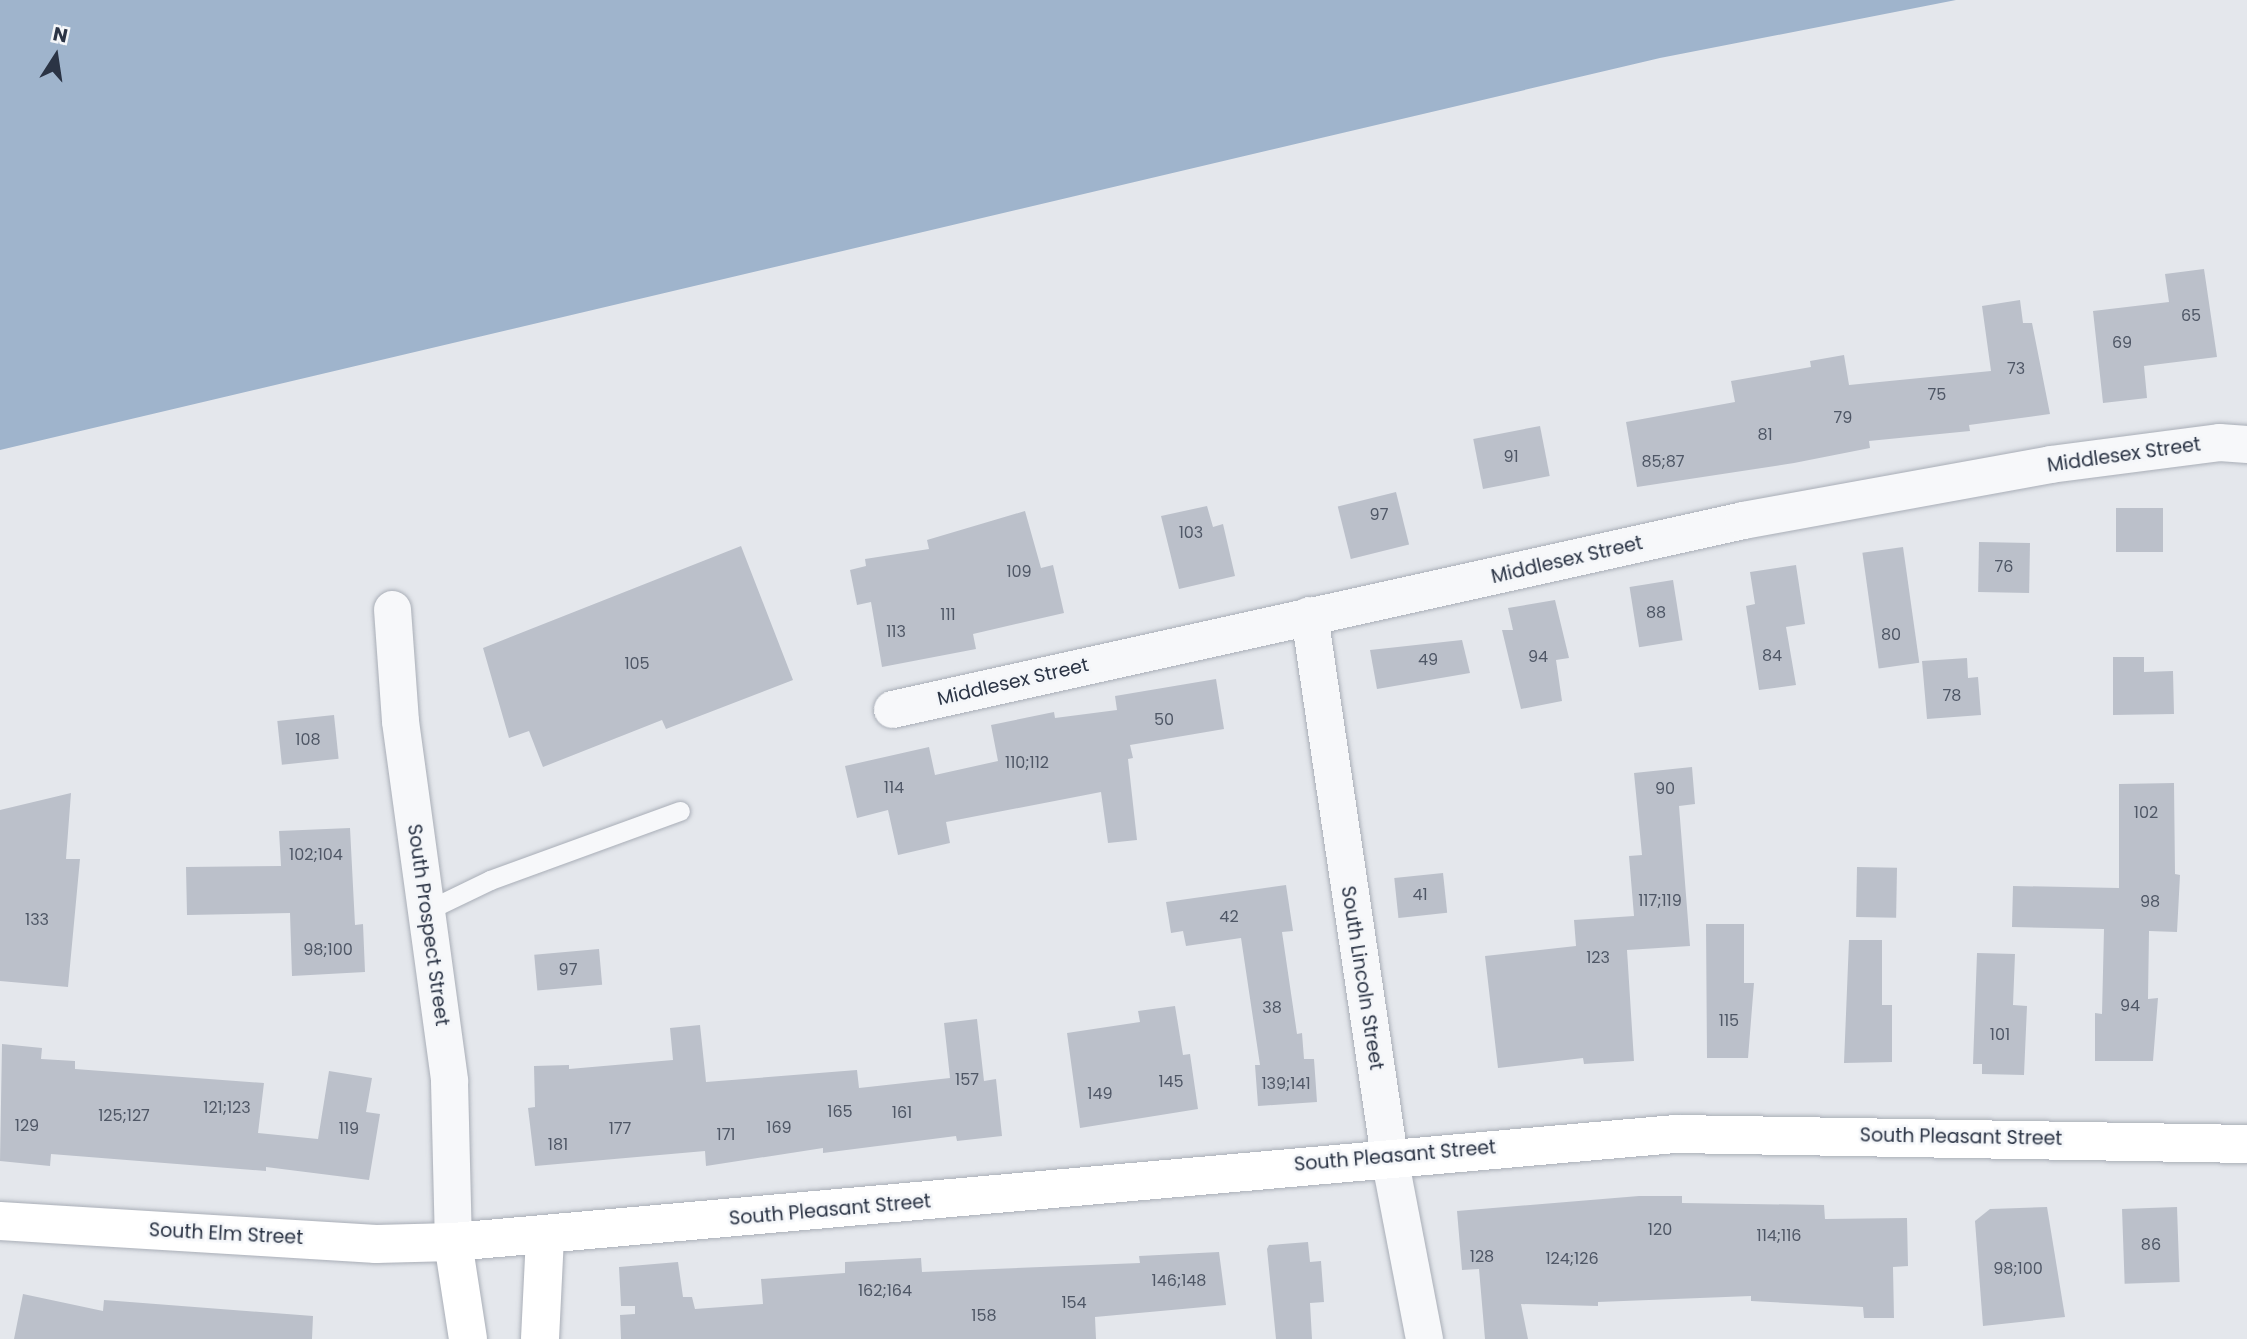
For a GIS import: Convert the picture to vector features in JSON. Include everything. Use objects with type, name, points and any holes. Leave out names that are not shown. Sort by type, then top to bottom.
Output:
[{"type":"street","name":"Middlesex Street","points":[[892,709],[1309,615],[1796,510],[2050,464],[2208,443],[2247,444]]},
{"type":"street","name":"South Prospect Street","points":[[392,609],[400,721],[449,1081],[453,1242]]},
{"type":"street","name":"South Lincoln Street","points":[[1309,615],[1390,1157],[1424,1339]]},
{"type":"street","name":"South Pleasant Street","points":[[545,1235],[1390,1157],[1676,1134],[2247,1144]]},
{"type":"street","name":"South Elm Street","points":[[0,1221],[376,1244],[545,1235]]},
{"type":"street","points":[[540,1339],[545,1235]]},
{"type":"street","points":[[453,1242],[468,1339]]},
{"type":"lane","points":[[426,911],[490,880],[680,811]]},
{"type":"water","points":[[0,0],[1956,0],[1660,58],[0,450]]},
{"type":"building","points":[[2204,269],[2217,357],[2144,366],[2147,398],[2103,403],[2093,311],[2169,302],[2165,274]]},
{"type":"building","points":[[2020,300],[2023,323],[2032,323],[2050,414],[1969,425],[1970,431],[1869,441],[1870,448],[1794,463],[1637,487],[1626,422],[1735,402],[1731,381],[1811,367],[1810,361],[1844,355],[1849,385],[1991,371],[1982,306]]},
{"type":"building","points":[[1540,426],[1550,476],[1483,489],[1473,439]]},
{"type":"building","points":[[1396,492],[1409,544],[1351,559],[1338,507]]},
{"type":"building","points":[[1207,506],[1213,527],[1223,524],[1235,576],[1179,589],[1161,516]]},
{"type":"building","points":[[2116,508],[2163,508],[2163,552],[2116,552]]},
{"type":"building","points":[[1025,511],[1041,568],[1053,565],[1064,613],[973,634],[976,649],[882,667],[871,602],[857,605],[850,570],[866,566],[865,559],[929,549],[927,540]]},
{"type":"building","points":[[1979,542],[2030,543],[2029,593],[1978,592]]},
{"type":"building","points":[[741,546],[793,680],[666,729],[662,720],[543,767],[529,731],[509,738],[483,648]]},
{"type":"building","points":[[1903,547],[1919,663],[1879,669],[1862,553]]},
{"type":"building","points":[[1796,565],[1805,624],[1786,627],[1796,685],[1759,690],[1746,606],[1755,604],[1750,572]]},
{"type":"building","points":[[1673,580],[1683,640],[1639,647],[1630,587]]},
{"type":"building","points":[[1555,600],[1569,658],[1556,660],[1562,701],[1521,709],[1502,630],[1513,630],[1508,608]]},
{"type":"building","points":[[1462,640],[1470,673],[1377,689],[1370,650]]},
{"type":"building","points":[[2113,657],[2144,657],[2144,672],[2173,671],[2174,714],[2113,715]]},
{"type":"building","points":[[1967,658],[1968,678],[1978,677],[1981,715],[1927,719],[1922,661]]},
{"type":"building","points":[[1216,679],[1224,729],[1130,745],[1133,758],[1128,759],[1137,840],[1108,843],[1101,792],[946,822],[950,843],[898,855],[888,810],[857,818],[845,766],[929,747],[935,775],[998,761],[991,725],[1054,712],[1055,718],[1117,710],[1115,696]]},
{"type":"building","points":[[334,715],[339,759],[282,765],[277,721]]},
{"type":"building","points":[[1692,767],[1695,804],[1679,806],[1690,946],[1627,950],[1634,1061],[1584,1064],[1583,1058],[1498,1068],[1485,956],[1576,946],[1574,920],[1634,916],[1629,856],[1642,855],[1634,773]]},
{"type":"building","points":[[2174,783],[2175,874],[2180,875],[2177,932],[2149,931],[2148,999],[2158,998],[2153,1061],[2095,1061],[2095,1013],[2102,1014],[2104,929],[2012,927],[2013,886],[2119,888],[2119,784]]},
{"type":"building","points":[[71,793],[66,859],[80,859],[68,987],[0,981],[0,810]]},
{"type":"building","points":[[350,828],[355,925],[363,924],[365,972],[292,976],[290,913],[187,915],[186,867],[281,866],[279,831]]},
{"type":"building","points":[[1857,867],[1897,868],[1896,918],[1856,917]]},
{"type":"building","points":[[1443,873],[1447,913],[1398,918],[1394,878]]},
{"type":"building","points":[[1286,885],[1293,931],[1282,932],[1297,1034],[1302,1033],[1304,1059],[1314,1059],[1317,1102],[1258,1106],[1255,1065],[1260,1065],[1241,938],[1186,946],[1183,931],[1171,933],[1166,902]]},
{"type":"building","points":[[1706,924],[1744,924],[1744,983],[1754,983],[1748,1058],[1707,1058]]},
{"type":"building","points":[[1849,940],[1882,940],[1882,1005],[1892,1005],[1892,1062],[1844,1063]]},
{"type":"building","points":[[599,949],[602,985],[537,991],[534,955]]},
{"type":"building","points":[[1977,953],[2015,954],[2013,1005],[2027,1006],[2024,1075],[1982,1074],[1982,1064],[1973,1064]]},
{"type":"building","points":[[1175,1006],[1183,1055],[1190,1054],[1198,1109],[1080,1128],[1067,1033],[1140,1022],[1138,1011]]},
{"type":"building","points":[[977,1019],[984,1081],[996,1079],[1002,1136],[957,1141],[956,1136],[823,1153],[823,1148],[706,1166],[705,1151],[535,1166],[528,1108],[535,1107],[534,1066],[569,1065],[569,1069],[673,1060],[670,1028],[700,1025],[706,1082],[857,1070],[859,1088],[950,1078],[944,1023]]},
{"type":"building","points":[[2,1044],[42,1048],[41,1059],[75,1061],[75,1069],[264,1083],[258,1133],[318,1139],[329,1071],[372,1078],[366,1112],[380,1114],[369,1180],[266,1167],[266,1171],[51,1154],[50,1166],[0,1161]]},
{"type":"building","points":[[1639,1196],[1682,1196],[1682,1203],[1824,1205],[1825,1219],[1907,1218],[1908,1266],[1893,1267],[1894,1318],[1864,1318],[1863,1307],[1751,1301],[1751,1296],[1598,1302],[1598,1306],[1521,1304],[1528,1339],[1485,1339],[1479,1269],[1462,1270],[1457,1211]]},
{"type":"building","points":[[2047,1207],[2065,1317],[1983,1326],[1975,1221],[1990,1209]]},
{"type":"building","points":[[2177,1207],[2180,1282],[2125,1284],[2122,1209]]},
{"type":"building","points":[[1308,1242],[1310,1262],[1321,1261],[1324,1302],[1310,1303],[1312,1339],[1276,1339],[1267,1249],[1269,1245]]},
{"type":"building","points":[[1219,1252],[1226,1305],[1095,1317],[1096,1339],[621,1339],[620,1315],[635,1314],[635,1306],[621,1306],[619,1267],[678,1262],[683,1297],[692,1297],[695,1309],[763,1304],[761,1279],[845,1273],[845,1262],[921,1258],[922,1272],[1140,1263],[1139,1256]]},
{"type":"building","points":[[23,1294],[103,1311],[104,1300],[313,1316],[312,1339],[14,1339]]}]
